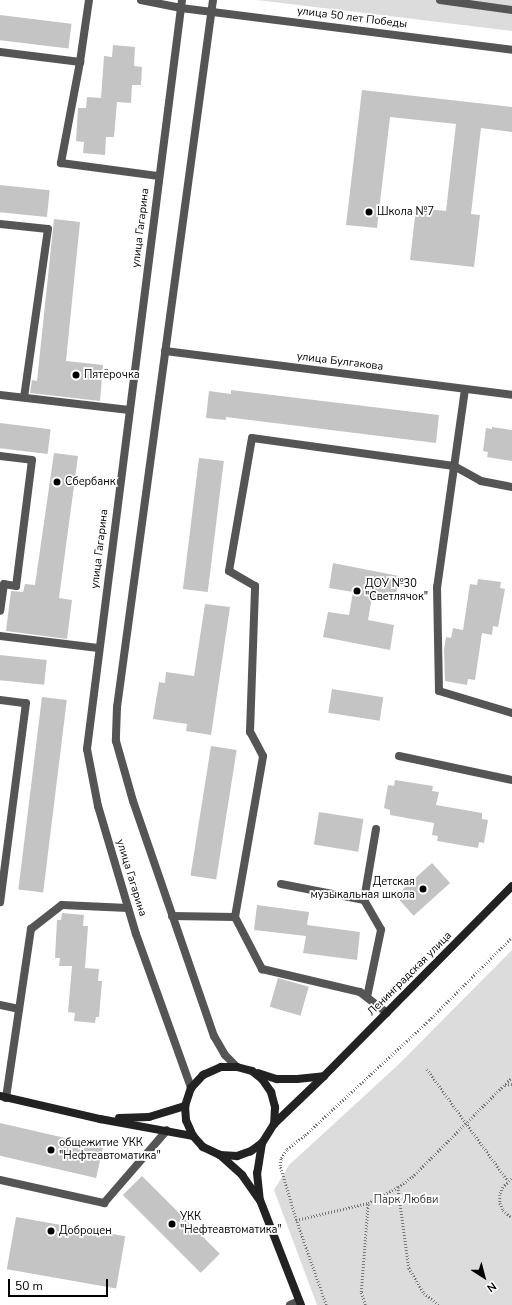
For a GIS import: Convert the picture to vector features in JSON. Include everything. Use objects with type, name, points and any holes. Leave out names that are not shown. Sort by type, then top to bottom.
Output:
[{"type":"main road","name":"Ленинградская улица","points":[[274,1124],[387,1013],[512,886]]},
{"type":"main road","points":[[300,1303],[260,1200],[242,1175],[220,1155],[203,1147],[193,1136],[186,1120],[186,1106],[191,1088],[204,1075],[221,1067],[238,1066],[252,1072],[277,1079],[297,1079],[324,1076]]},
{"type":"main road","points":[[220,1155],[237,1156],[251,1151],[262,1143],[274,1124],[275,1107],[271,1092],[262,1079],[252,1072]]},
{"type":"main road","points":[[3,1097],[100,1119],[167,1130],[193,1136]]},
{"type":"main road","points":[[100,1119],[149,1117],[186,1106]]},
{"type":"main road","points":[[260,1200],[257,1173],[262,1143]]},
{"type":"street","points":[[89,0],[80,62],[61,163],[159,176]]},
{"type":"street","name":"улица 50 лет Победы","points":[[141,0],[181,4],[212,11],[512,50]]},
{"type":"street","points":[[214,0],[117,707],[116,741],[132,801],[214,1036],[225,1055],[238,1066]]},
{"type":"street","points":[[440,0],[512,10]]},
{"type":"street","name":"улица Гагарина","points":[[181,4],[98,648],[87,749],[98,806],[128,908],[191,1088]]},
{"type":"street","points":[[0,52],[80,62]]},
{"type":"street","points":[[0,224],[48,229],[24,397]]},
{"type":"street","name":"улица Булгакова","points":[[165,351],[512,395]]},
{"type":"street","points":[[466,389],[437,587],[439,692],[512,713]]},
{"type":"street","points":[[0,395],[129,410]]},
{"type":"street","points":[[387,1013],[360,992],[262,968],[235,916],[263,756],[250,732],[255,586],[229,571],[252,438],[454,466],[481,481],[512,486]]},
{"type":"street","points":[[0,456],[32,460],[16,586],[4,584],[0,610]]},
{"type":"street","points":[[0,636],[98,648]]},
{"type":"street","points":[[0,700],[26,703],[0,902]]},
{"type":"street","points":[[399,756],[512,780]]},
{"type":"street","points":[[367,997],[381,930],[364,900],[376,830]]},
{"type":"street","points":[[281,884],[364,900]]},
{"type":"street","points":[[3,1097],[32,929],[62,905],[128,908]]},
{"type":"street","points":[[172,916],[235,916]]},
{"type":"street","points":[[0,1005],[19,1010]]},
{"type":"street","points":[[0,1180],[104,1203],[167,1130]]},
{"type":"street","points":[[290,1305],[300,1303]]},
{"type":"path","points":[[326,1305],[296,1220],[280,1166],[281,1158],[287,1149],[305,1135],[429,1020],[512,937]]},
{"type":"path","points":[[427,1069],[465,1124],[508,1181]]},
{"type":"path","points":[[296,1220],[368,1203],[398,1187],[412,1177],[512,1076]]},
{"type":"path","points":[[504,1085],[512,1084]]},
{"type":"path","points":[[512,1179],[508,1181],[500,1195],[500,1203],[503,1210],[512,1218]]},
{"type":"path","points":[[398,1187],[410,1268],[424,1294],[439,1305]]},
{"type":"path","points":[[365,1305],[361,1292],[368,1203]]},
{"type":"green space","points":[[257,0],[512,0],[512,31]]},
{"type":"green space","name":"Парк Любви","points":[[512,950],[512,1305],[317,1305],[274,1190],[289,1165],[398,1065]]},
{"type":"building","points":[[0,15],[71,24],[68,49],[0,40]]},
{"type":"building","points":[[113,45],[135,47],[134,66],[142,67],[141,85],[132,85],[131,103],[117,102],[114,137],[106,137],[105,155],[83,153],[84,142],[76,141],[78,108],[86,108],[87,97],[101,98],[104,56],[112,57]]},
{"type":"building","points":[[362,90],[512,107],[512,132],[481,128],[471,214],[480,215],[474,267],[410,260],[416,208],[446,211],[456,124],[390,117],[377,228],[346,225]]},
{"type":"building","points":[[0,185],[50,190],[47,217],[0,212]]},
{"type":"building","points":[[54,219],[80,222],[66,361],[103,365],[100,401],[30,393],[32,380],[37,381]]},
{"type":"building","points":[[231,390],[439,415],[436,443],[226,417],[226,420],[206,418],[209,391],[231,394]]},
{"type":"building","points":[[0,423],[51,429],[48,454],[0,448]]},
{"type":"building","points":[[492,427],[512,430],[512,461],[487,457],[488,452],[483,451],[486,428],[492,429]]},
{"type":"building","points":[[54,453],[78,456],[59,598],[72,600],[67,639],[6,631],[11,591],[23,592],[25,584],[35,585]]},
{"type":"building","points":[[199,458],[224,461],[208,592],[183,589]]},
{"type":"building","points":[[333,563],[399,576],[395,601],[372,597],[368,620],[394,625],[390,650],[323,637],[328,612],[349,615],[353,592],[329,588]]},
{"type":"building","points":[[478,579],[501,582],[500,588],[505,589],[498,627],[493,626],[492,635],[482,633],[475,680],[468,679],[467,685],[445,681],[444,650],[446,637],[451,638],[453,628],[463,630],[470,584],[477,585]]},
{"type":"building","points":[[205,604],[230,607],[211,735],[186,731],[187,724],[153,719],[159,682],[165,683],[166,672],[194,676]]},
{"type":"building","points":[[0,655],[47,660],[44,685],[0,680]]},
{"type":"building","points":[[332,689],[383,697],[380,721],[328,713]]},
{"type":"building","points":[[42,697],[67,700],[43,893],[18,890]]},
{"type":"building","points":[[211,746],[237,750],[216,879],[191,875]]},
{"type":"building","points":[[395,780],[433,786],[432,791],[439,792],[436,805],[482,813],[482,819],[488,820],[484,843],[479,842],[478,848],[437,841],[438,836],[432,835],[434,823],[390,815],[390,810],[384,808],[388,785],[394,786]]},
{"type":"building","points":[[319,812],[363,819],[358,852],[314,845]]},
{"type":"building","name":"Детская музыкальная школа","points":[[432,863],[450,883],[414,916],[396,896]]},
{"type":"building","points":[[257,905],[309,912],[307,925],[360,932],[357,960],[303,953],[306,936],[254,930]]},
{"type":"building","points":[[62,913],[84,915],[83,926],[88,926],[85,968],[99,969],[98,981],[102,981],[99,1017],[96,1017],[95,1023],[74,1021],[75,1013],[68,1012],[72,966],[59,966],[60,958],[55,958],[57,920],[61,920]]},
{"type":"building","points":[[278,978],[309,987],[300,1016],[270,1007]]},
{"type":"building","name":"общежитие УКК \"Нефтеавтоматика\"","points":[[0,1123],[103,1147],[96,1178],[0,1156]]},
{"type":"building","name":"УКК \"Нефтеавтоматика\"","points":[[142,1176],[220,1254],[201,1273],[123,1195]]},
{"type":"building","points":[[16,1217],[125,1236],[116,1288],[7,1269]]},
{"type":"place","name":"Школа №7","points":[[369,212]]},
{"type":"place","name":"Пятёрочка","points":[[76,375]]},
{"type":"place","name":"Сбербанк","points":[[57,482]]},
{"type":"place","name":"ДОУ №30 \"Светлячок\"","points":[[357,591]]},
{"type":"place","name":"Детская музыкальная школа","points":[[423,889]]},
{"type":"place","name":"общежитие УКК \"Нефтеавтоматика\"","points":[[51,1150]]},
{"type":"place","name":"УКК \"Нефтеавтоматика\"","points":[[172,1224]]},
{"type":"place","name":"Доброцен","points":[[51,1231]]}]
